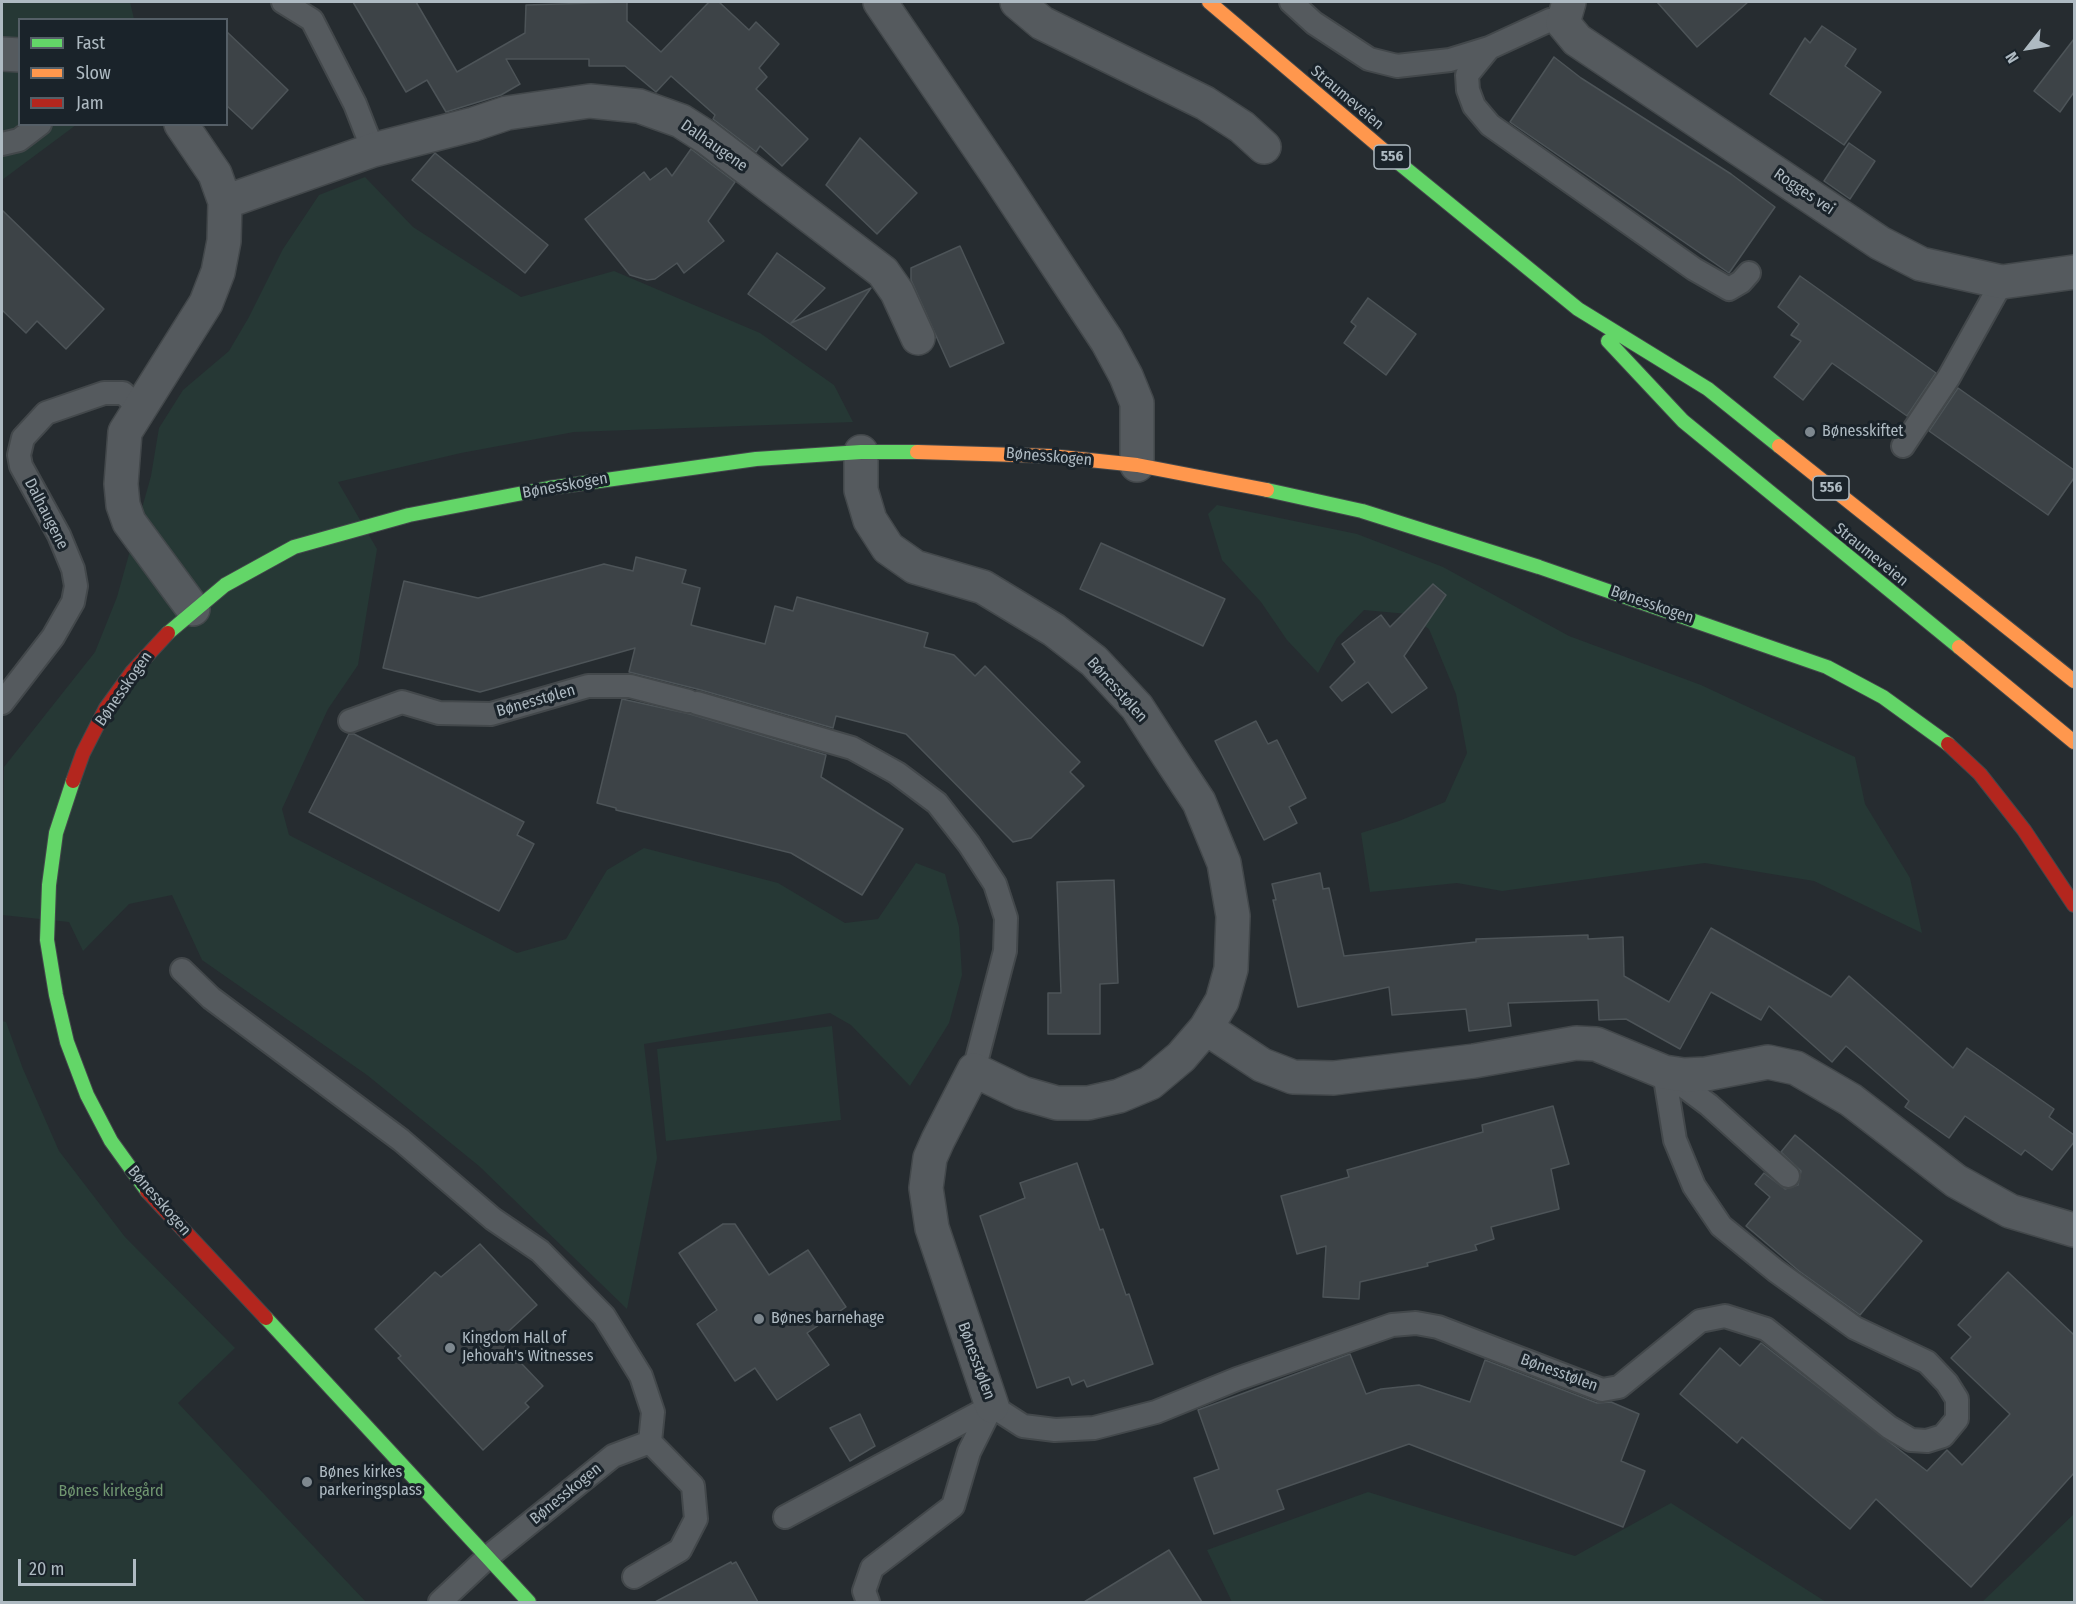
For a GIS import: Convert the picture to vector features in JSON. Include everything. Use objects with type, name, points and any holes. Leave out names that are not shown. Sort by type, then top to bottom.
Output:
[{"type":"main road","name":"Straumeveien","points":[[1209,2],[1348,122],[1578,309],[1708,389],[2074,681]]},
{"type":"main road","name":"Straumeveien","points":[[1578,309],[1683,421],[2074,742]]},
{"type":"main road","name":"Bønesskogen","points":[[529,1602],[489,1556],[144,1188],[111,1141],[87,1095],[67,1042],[56,995],[47,940],[49,885],[56,833],[83,753],[106,708],[132,672],[160,640],[193,609],[225,585],[294,547],[409,514],[650,472],[756,459],[861,452],[976,452],[1137,465],[1362,511],[1539,567],[1827,667],[1883,697],[1939,735],[1980,774],[2024,830],[2074,905]]},
{"type":"street","points":[[880,2],[1107,341],[1126,376],[1137,403],[1137,465]]},
{"type":"street","points":[[1017,2],[1042,23],[1204,103],[1242,127],[1264,147]]},
{"type":"street","name":"Rogges vei","points":[[1566,12],[1577,40],[1880,243],[1921,264],[2001,282],[2074,272]]},
{"type":"street","points":[[2,54],[18,56]]},
{"type":"street","name":"Dalhaugene","points":[[225,202],[373,150],[474,124],[507,113],[590,101],[639,106],[681,121],[706,137],[883,272],[897,292],[918,339]]},
{"type":"street","points":[[182,126],[215,174],[225,202],[224,241],[206,303],[138,407],[125,432],[121,484],[123,505],[129,522],[193,609]]},
{"type":"street","name":"Bønesstølen","points":[[861,452],[861,490],[870,520],[888,548],[915,567],[983,587],[1054,630],[1094,661],[1137,707],[1199,802],[1224,863],[1233,916],[1232,969],[1222,1001],[1206,1028],[1181,1057],[1150,1083],[1119,1096],[1088,1103],[1057,1103],[1022,1093],[974,1070],[938,1140],[930,1158],[926,1188],[932,1228],[992,1406]]},
{"type":"street","points":[[1206,1028],[1262,1065],[1293,1077],[1346,1077],[1474,1061],[1576,1043],[1596,1044],[1664,1072],[1684,1075],[1706,1074],[1768,1062],[1796,1068],[1851,1100],[1956,1181],[2010,1211],[2074,1230]]},
{"type":"lane","points":[[284,2],[312,20],[355,104],[373,150]]},
{"type":"lane","name":"Rogges vei","points":[[1291,2],[1314,23],[1369,59],[1397,66],[1450,60],[1489,48],[1566,12]]},
{"type":"lane","name":"Rogges vei","points":[[1489,48],[1467,75],[1468,90],[1474,106],[1490,125],[1694,269],[1720,284],[1729,289],[1741,282],[1749,273]]},
{"type":"lane","points":[[2,144],[20,140],[38,126]]},
{"type":"lane","points":[[1903,446],[1949,377],[2001,282]]},
{"type":"lane","name":"Dalhaugene","points":[[2,703],[53,637],[73,602],[76,586],[73,569],[59,535],[21,466],[19,455],[23,438],[46,413],[104,393],[123,393],[138,407]]},
{"type":"lane","name":"Bønesstølen","points":[[350,721],[402,702],[439,713],[491,714],[588,686],[630,686],[852,748],[897,773],[937,803],[969,844],[995,884],[1006,918],[1005,951],[974,1070]]},
{"type":"lane","points":[[182,970],[211,998],[401,1140],[493,1218],[548,1259],[604,1316],[641,1376],[653,1412],[650,1442],[693,1486],[696,1519],[680,1550],[634,1577]]},
{"type":"lane","points":[[1664,1072],[1708,1105],[1788,1176]]},
{"type":"lane","name":"Bønesstølen","points":[[992,1406],[1023,1426],[1055,1430],[1094,1428],[1156,1412],[1237,1379],[1392,1325],[1416,1323],[1438,1327],[1602,1390],[1619,1387],[1700,1321],[1725,1316],[1766,1329],[1889,1427],[1911,1440],[1927,1441],[1943,1436],[1957,1419],[1957,1399],[1947,1383],[1927,1362],[1855,1328],[1776,1271],[1721,1226],[1694,1186],[1676,1140],[1664,1072]]},
{"type":"lane","points":[[785,1517],[992,1406]]},
{"type":"lane","points":[[868,1602],[864,1591],[872,1568],[953,1506],[969,1452],[992,1406]]},
{"type":"lane","name":"Bønesskogen","points":[[489,1556],[613,1456],[650,1442]]},
{"type":"lane","points":[[440,1602],[489,1556]]},
{"type":"green space","points":[[2,2],[130,2],[134,18],[18,18],[18,126],[75,126],[2,180]]},
{"type":"green space","points":[[365,177],[413,227],[521,297],[614,271],[760,333],[834,385],[853,422],[574,432],[461,453],[338,482],[377,549],[358,665],[328,709],[282,809],[289,835],[517,953],[566,939],[607,870],[644,848],[778,883],[845,923],[878,919],[916,863],[945,874],[959,927],[962,975],[949,1023],[910,1086],[851,1025],[830,1013],[644,1044],[657,1158],[627,1309],[479,1166],[367,1075],[202,960],[172,895],[129,904],[83,951],[69,922],[2,915],[4,767],[95,652],[117,597],[151,476],[159,428],[183,390],[229,351],[283,249],[319,195]]},
{"type":"green space","points":[[1217,505],[1357,534],[1443,567],[1569,636],[1701,685],[1855,757],[1865,804],[1910,878],[1922,933],[1814,881],[1705,863],[1502,891],[1457,883],[1370,892],[1361,833],[1399,821],[1445,802],[1467,753],[1456,694],[1429,629],[1408,614],[1364,610],[1337,638],[1318,673],[1287,640],[1261,602],[1222,560],[1208,514]]},
{"type":"green space","name":"Bønes kirkegård","points":[[2,1021],[6,1022],[23,1069],[59,1151],[125,1237],[235,1348],[178,1403],[366,1602],[2,1602]]},
{"type":"green space","points":[[832,1026],[841,1120],[666,1141],[657,1049]]},
{"type":"green space","points":[[1368,1492],[1575,1556],[1671,1503],[1826,1602],[1232,1602],[1207,1550]]},
{"type":"green space","points":[[2074,1514],[2074,1602],[1982,1602]]},
{"type":"building","points":[[353,2],[416,2],[457,72],[525,33],[526,5],[627,2],[627,21],[661,52],[709,2],[719,2],[749,30],[756,22],[779,44],[759,68],[767,77],[756,89],[808,139],[782,166],[760,146],[756,152],[713,119],[715,115],[671,76],[656,92],[625,66],[589,66],[589,59],[506,59],[520,84],[501,95],[446,112],[427,80],[406,92]]},
{"type":"building","points":[[1657,2],[1748,2],[1697,47]]},
{"type":"building","points":[[1822,26],[1856,49],[1845,66],[1881,92],[1844,145],[1770,94],[1805,38],[1810,43]]},
{"type":"building","points":[[228,33],[288,90],[252,129],[228,107]]},
{"type":"building","points":[[2074,39],[2074,92],[2060,112],[2034,91]]},
{"type":"building","points":[[1554,57],[1581,78],[1731,174],[1775,207],[1729,273],[1510,122]]},
{"type":"building","points":[[860,138],[917,193],[877,234],[826,185]]},
{"type":"building","points":[[1849,143],[1875,161],[1850,199],[1824,181]]},
{"type":"building","points":[[691,149],[735,182],[708,221],[724,241],[684,273],[677,263],[655,279],[647,280],[630,275],[585,219],[644,172],[650,180],[666,168],[672,176]]},
{"type":"building","points":[[435,153],[548,245],[525,273],[412,180]]},
{"type":"building","points":[[2,210],[104,309],[66,349],[37,321],[26,333],[2,310]]},
{"type":"building","points":[[960,246],[1004,343],[950,367],[911,280],[911,268]]},
{"type":"building","points":[[777,253],[825,288],[791,323],[871,288],[826,350],[748,294]]},
{"type":"building","points":[[1800,276],[1936,373],[1907,416],[1832,363],[1803,400],[1774,377],[1801,341],[1791,335],[1799,324],[1778,307]]},
{"type":"building","points":[[1368,298],[1416,334],[1386,375],[1344,343],[1356,326],[1351,322]]},
{"type":"building","points":[[1958,388],[2074,470],[2074,478],[2048,515],[1929,431]]},
{"type":"building","points":[[1101,543],[1225,599],[1203,646],[1080,589]]},
{"type":"building","points":[[636,557],[686,570],[682,583],[700,588],[691,625],[765,644],[775,606],[793,611],[797,597],[928,633],[924,647],[954,655],[975,676],[985,666],[1080,762],[1070,772],[1084,786],[1031,838],[1013,842],[906,734],[836,716],[833,728],[629,672],[635,648],[480,692],[383,668],[404,581],[478,598],[604,564],[633,571]]},
{"type":"building","points":[[1433,584],[1446,595],[1404,656],[1427,688],[1392,713],[1368,682],[1342,701],[1330,687],[1355,662],[1342,644],[1381,615],[1390,627]]},
{"type":"building","points":[[622,699],[690,714],[826,755],[821,777],[903,829],[862,895],[791,853],[616,810],[616,808],[597,803]]},
{"type":"building","points":[[1256,721],[1268,744],[1277,740],[1306,798],[1289,807],[1297,823],[1264,840],[1215,741]]},
{"type":"building","points":[[349,734],[354,734],[524,822],[517,835],[534,844],[499,911],[309,812]]},
{"type":"building","points":[[1320,873],[1323,889],[1329,888],[1344,956],[1476,942],[1476,939],[1588,935],[1588,939],[1623,937],[1624,976],[1669,1002],[1711,928],[1831,997],[1849,976],[1953,1068],[1967,1048],[2054,1109],[2049,1117],[2074,1135],[2074,1142],[2052,1170],[2025,1150],[2021,1155],[1965,1116],[1949,1138],[1905,1107],[1909,1101],[1846,1046],[1832,1062],[1769,1006],[1761,1020],[1711,992],[1680,1049],[1626,1019],[1599,1020],[1598,1000],[1508,1003],[1511,1026],[1469,1031],[1466,1009],[1392,1015],[1389,987],[1298,1007],[1273,900],[1276,900],[1272,884]]},
{"type":"building","points":[[1114,880],[1118,983],[1100,984],[1100,1034],[1048,1034],[1048,993],[1061,993],[1057,882]]},
{"type":"building","points":[[1553,1106],[1569,1164],[1551,1169],[1559,1209],[1491,1227],[1494,1239],[1475,1245],[1477,1250],[1427,1263],[1428,1266],[1360,1282],[1359,1299],[1323,1297],[1326,1246],[1297,1254],[1281,1196],[1349,1177],[1347,1170],[1483,1132],[1482,1125]]},
{"type":"building","points":[[1795,1135],[1922,1241],[1860,1315],[1799,1271],[1746,1226],[1770,1197],[1755,1184],[1764,1173],[1785,1189],[1798,1185],[1801,1171],[1781,1152]]},
{"type":"building","points":[[1077,1163],[1100,1230],[1103,1229],[1126,1295],[1129,1294],[1153,1364],[1087,1387],[1084,1380],[1072,1385],[1069,1377],[1037,1388],[980,1216],[1025,1198],[1020,1183]]},
{"type":"building","points":[[723,1224],[735,1224],[769,1275],[808,1250],[846,1307],[807,1333],[829,1365],[777,1400],[755,1368],[735,1381],[697,1324],[717,1310],[679,1253]]},
{"type":"building","name":"Kingdom Hall of Jehovah's Witnesses","points":[[480,1244],[537,1305],[499,1340],[543,1386],[525,1403],[529,1407],[483,1450],[398,1358],[401,1356],[375,1329],[435,1272],[441,1277]]},
{"type":"building","points":[[2008,1272],[2074,1335],[2074,1473],[1971,1587],[1876,1499],[1850,1529],[1742,1437],[1737,1443],[1680,1394],[1720,1348],[1740,1366],[1761,1343],[1927,1471],[1947,1450],[1962,1465],[2010,1414],[1951,1358],[1971,1337],[1958,1325]]},
{"type":"building","points":[[1350,1354],[1366,1394],[1381,1389],[1419,1385],[1470,1402],[1485,1360],[1597,1403],[1611,1402],[1639,1414],[1621,1461],[1645,1471],[1623,1527],[1409,1444],[1277,1490],[1284,1509],[1214,1534],[1194,1478],[1219,1469],[1198,1410]]},
{"type":"building","points":[[860,1414],[875,1446],[850,1461],[830,1428]]},
{"type":"building","points":[[1169,1550],[1202,1602],[1084,1602]]},
{"type":"building","points":[[731,1562],[732,1564],[736,1562],[758,1602],[655,1602]]},
{"type":"traffic: fast","points":[[1394,159],[1578,309],[1708,389],[1779,446]]},
{"type":"traffic: fast","points":[[1608,341],[1683,421],[1959,647]]},
{"type":"traffic: fast","points":[[168,633],[225,585],[294,547],[409,515],[549,488],[756,459],[861,452],[917,452]]},
{"type":"traffic: fast","points":[[1267,490],[1362,511],[1539,567],[1827,667],[1883,697],[1948,744]]},
{"type":"traffic: fast","points":[[73,781],[56,833],[49,885],[47,940],[56,995],[67,1042],[87,1095],[111,1141],[147,1191]]},
{"type":"traffic: fast","points":[[266,1318],[529,1602]]},
{"type":"traffic: slow","points":[[1209,2],[1394,159]]},
{"type":"traffic: slow","points":[[1779,446],[2074,681]]},
{"type":"traffic: slow","points":[[917,452],[1051,456],[1137,465],[1267,490]]},
{"type":"traffic: slow","points":[[1959,647],[2074,742]]},
{"type":"traffic: jam","points":[[73,781],[83,753],[106,708],[132,672],[168,633]]},
{"type":"traffic: jam","points":[[1948,744],[1980,774],[2024,830],[2074,905]]},
{"type":"traffic: jam","points":[[147,1191],[266,1318]]},
{"type":"place","name":"Bønesskiftet","points":[[1810,432]]},
{"type":"place","name":"Bønes barnehage","points":[[759,1319]]},
{"type":"place","name":"Kingdom Hall of Jehovah's Witnesses","points":[[450,1348]]},
{"type":"place","name":"Bønes kirkes parkeringsplass","points":[[307,1482]]}]
